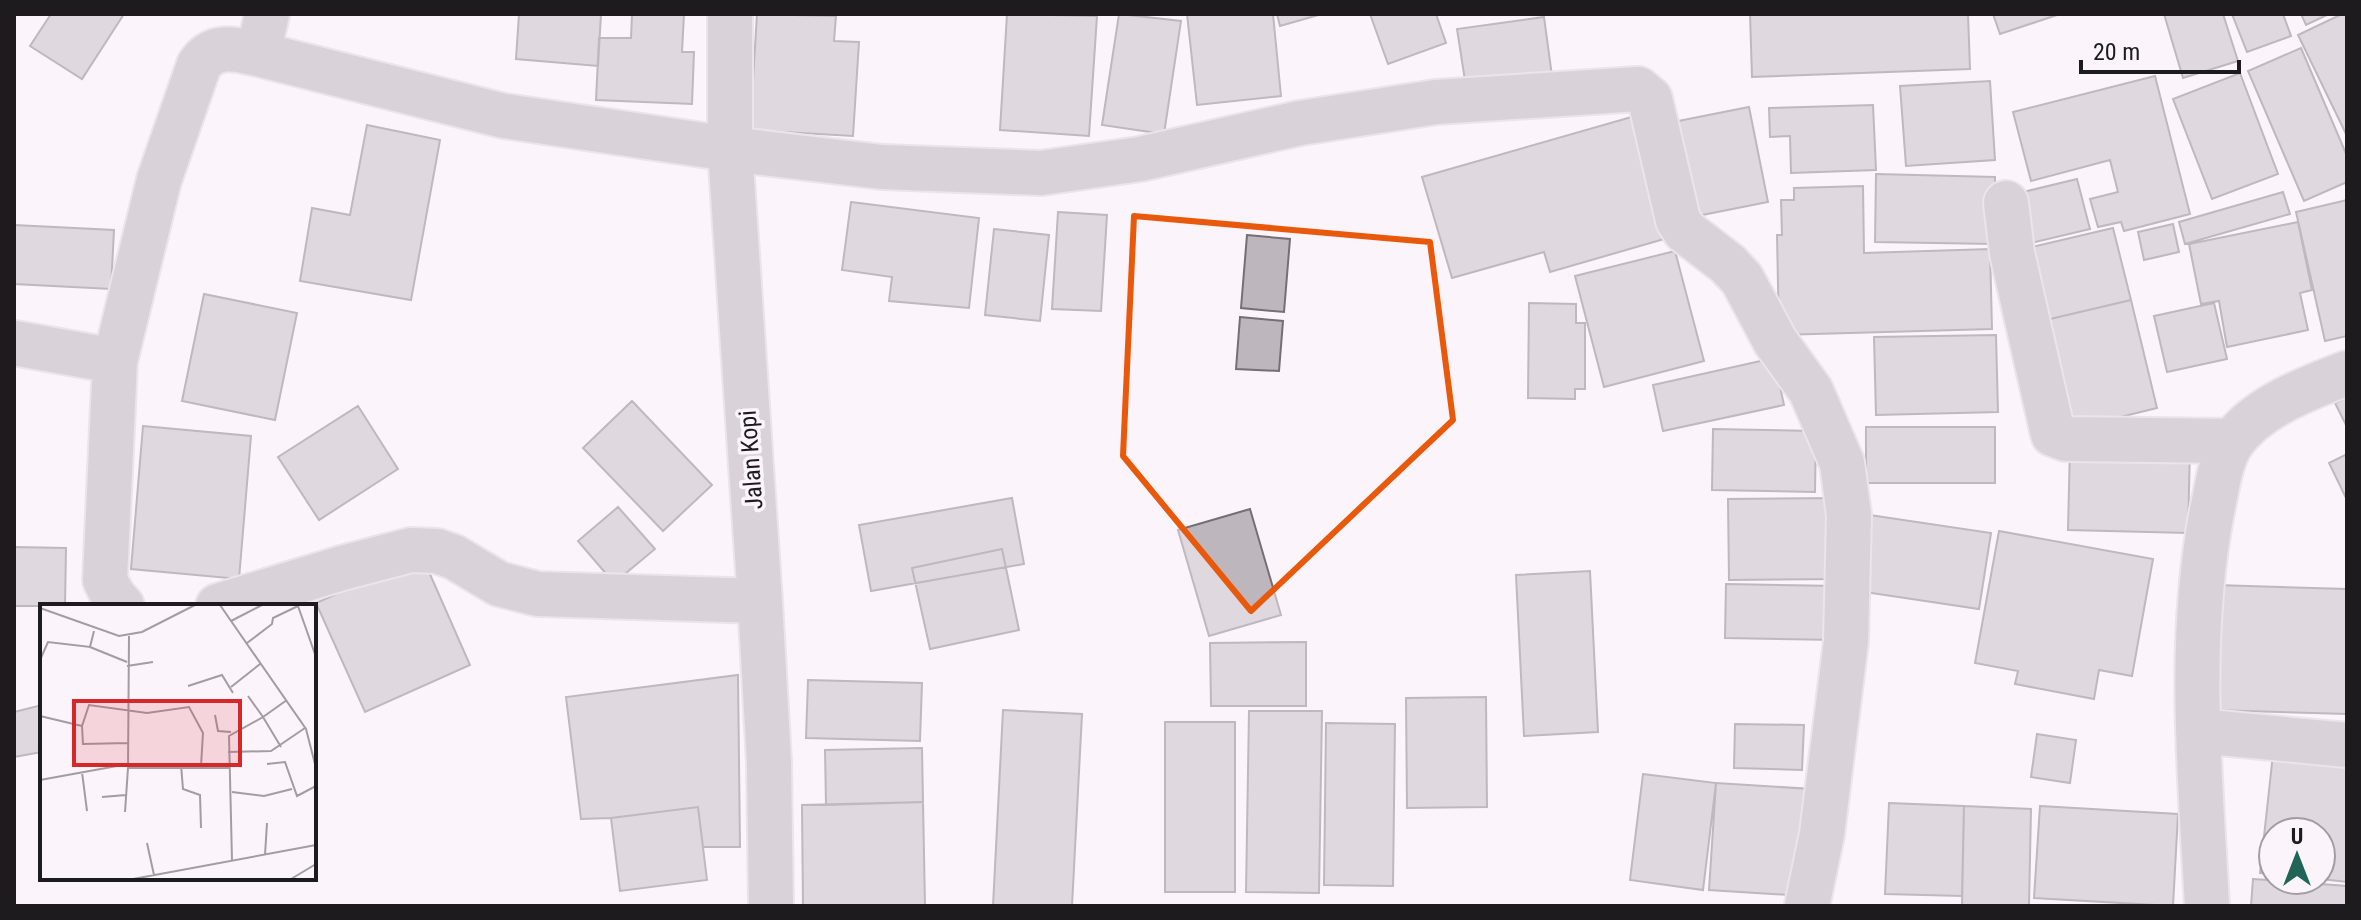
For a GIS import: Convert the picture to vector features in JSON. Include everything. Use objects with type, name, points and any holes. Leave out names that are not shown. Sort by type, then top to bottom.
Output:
[{"type":"street","name":"Jalan Kopi","points":[[730,14],[730,149],[769,762],[767,905]]},
{"type":"street","points":[[120,604],[105,580],[115,361],[159,180],[199,65],[205,56],[214,51],[234,49],[262,34],[504,116],[730,149],[882,167],[1041,173],[1140,159],[1300,123],[1436,102],[1638,89],[1645,93],[1652,107],[1678,220],[1685,231],[1728,264],[1742,279],[1775,341],[1811,391],[1842,463],[1849,515],[1846,641],[1824,821],[1807,906]]},
{"type":"street","points":[[2006,203],[2012,253],[2053,434],[2066,439],[2233,441]]},
{"type":"street","points":[[14,343],[115,361]]},
{"type":"street","points":[[2207,906],[2198,731],[2198,626],[2204,556],[2222,466],[2233,441],[2276,405],[2307,388],[2347,373]]},
{"type":"street","points":[[224,604],[354,564],[411,550],[446,554],[499,584],[538,594],[760,601]]},
{"type":"street","points":[[2198,731],[2347,745]]},
{"type":"highlighted area","points":[[1134,216],[1430,242],[1453,420],[1251,611],[1123,456]]},
{"type":"building","points":[[51,14],[124,14],[82,79],[30,46]]},
{"type":"building","points":[[519,14],[601,14],[598,66],[516,59]]},
{"type":"building","points":[[632,14],[684,14],[682,52],[694,52],[692,104],[596,100],[599,38],[631,38]]},
{"type":"building","points":[[757,14],[836,16],[834,41],[859,42],[853,136],[750,130]]},
{"type":"building","points":[[1007,14],[1097,16],[1089,136],[1000,130]]},
{"type":"building","points":[[1119,14],[1181,21],[1164,134],[1102,125]]},
{"type":"building","points":[[1187,14],[1273,14],[1281,96],[1197,105]]},
{"type":"building","points":[[1277,14],[1322,14],[1280,26]]},
{"type":"building","points":[[1370,14],[1436,14],[1446,43],[1388,64]]},
{"type":"building","points":[[1750,14],[1968,14],[1970,69],[1752,77]]},
{"type":"building","points":[[1993,14],[2060,14],[2000,34]]},
{"type":"building","points":[[2164,14],[2223,14],[2238,61],[2183,78]]},
{"type":"building","points":[[2232,14],[2283,14],[2291,36],[2247,52]]},
{"type":"building","points":[[2301,14],[2329,14],[2306,25]]},
{"type":"building","points":[[2347,14],[2347,136],[2298,35]]},
{"type":"building","points":[[1544,17],[1552,76],[1466,87],[1457,29]]},
{"type":"building","points":[[2301,48],[2347,156],[2347,182],[2304,201],[2248,71]]},
{"type":"building","points":[[2240,73],[2278,174],[2212,199],[2173,99]]},
{"type":"building","points":[[2155,76],[2190,214],[2124,231],[2121,222],[2098,227],[2090,199],[2118,192],[2110,160],[2031,181],[2013,112]]},
{"type":"building","points":[[1990,81],[1995,160],[1906,166],[1900,86]]},
{"type":"building","points":[[1873,105],[1876,170],[1791,173],[1790,136],[1770,137],[1769,108]]},
{"type":"building","points":[[1749,107],[1768,202],[1687,218],[1668,123]]},
{"type":"building","points":[[1635,116],[1671,237],[1550,272],[1544,252],[1452,278],[1422,177]]},
{"type":"building","points":[[367,125],[440,140],[411,300],[300,281],[312,208],[350,215]]},
{"type":"building","points":[[1876,174],[1995,177],[1994,244],[1875,242]]},
{"type":"building","points":[[2077,179],[2090,229],[2027,244],[2015,194]]},
{"type":"building","points":[[1863,186],[1864,253],[1990,249],[1992,329],[1779,335],[1777,235],[1782,235],[1781,200],[1794,200],[1794,188]]},
{"type":"building","points":[[2283,192],[2290,214],[2185,244],[2179,222]]},
{"type":"building","points":[[2347,200],[2347,336],[2325,341],[2296,212]]},
{"type":"building","points":[[851,202],[979,218],[969,308],[889,301],[892,277],[842,270]]},
{"type":"building","points":[[1058,212],[1107,215],[1101,311],[1052,309]]},
{"type":"building","points":[[2298,222],[2312,290],[2300,293],[2308,330],[2227,347],[2219,301],[2201,304],[2189,244]]},
{"type":"building","points":[[2173,224],[2179,252],[2144,260],[2138,232]]},
{"type":"building","points":[[14,225],[114,230],[111,289],[14,284]]},
{"type":"building","points":[[2113,228],[2131,300],[2033,323],[2015,251]]},
{"type":"building","points":[[994,229],[1049,235],[1040,321],[985,315]]},
{"type":"building","points":[[1247,235],[1290,239],[1284,312],[1241,308]]},
{"type":"building","points":[[1675,251],[1704,361],[1604,387],[1575,276]]},
{"type":"building","points":[[204,294],[297,313],[275,420],[182,401]]},
{"type":"building","points":[[2131,300],[2157,408],[2059,432],[2033,323]]},
{"type":"building","points":[[1529,303],[1576,304],[1576,323],[1585,323],[1585,389],[1575,389],[1575,399],[1528,398]]},
{"type":"building","points":[[2214,303],[2227,359],[2167,372],[2154,316]]},
{"type":"building","points":[[1240,317],[1283,321],[1279,371],[1236,369]]},
{"type":"building","points":[[1996,335],[1998,412],[1876,415],[1874,337]]},
{"type":"building","points":[[1774,358],[1784,405],[1663,431],[1653,385]]},
{"type":"building","points":[[2347,397],[2347,427],[2335,403]]},
{"type":"building","points":[[632,401],[712,485],[663,531],[583,448]]},
{"type":"building","points":[[358,406],[398,469],[319,520],[278,457]]},
{"type":"building","points":[[143,426],[251,436],[239,579],[131,569]]},
{"type":"building","points":[[1866,427],[1995,427],[1995,483],[1866,483]]},
{"type":"building","points":[[1713,429],[1816,431],[1815,492],[1712,490]]},
{"type":"building","points":[[2070,445],[2190,447],[2188,533],[2068,530]]},
{"type":"building","points":[[2347,454],[2347,500],[2329,463]]},
{"type":"building","points":[[1012,498],[1024,564],[871,591],[859,525]]},
{"type":"building","points":[[1841,498],[1842,579],[1729,580],[1728,499]]},
{"type":"building","points":[[618,507],[655,549],[614,583],[578,541]]},
{"type":"building","points":[[1250,509],[1281,615],[1209,636],[1178,530]]},
{"type":"building","points":[[1863,514],[1991,533],[1979,609],[1851,590]]},
{"type":"building","points":[[1999,531],[2153,559],[2132,676],[2099,670],[2094,699],[2015,684],[2018,671],[1975,663]]},
{"type":"building","points":[[14,547],[66,548],[65,604],[14,606]]},
{"type":"building","points":[[1002,549],[1019,630],[930,649],[912,568]]},
{"type":"building","points":[[422,556],[470,665],[365,712],[316,603]]},
{"type":"building","points":[[1590,571],[1598,732],[1524,736],[1516,575]]},
{"type":"building","points":[[1726,584],[1839,586],[1838,640],[1725,638]]},
{"type":"building","points":[[2216,585],[2347,589],[2347,714],[2212,710]]},
{"type":"building","points":[[1306,642],[1306,706],[1211,706],[1210,643]]},
{"type":"building","points":[[738,675],[740,847],[703,847],[698,807],[581,819],[566,697]]},
{"type":"building","points":[[808,680],[922,683],[920,741],[806,738]]},
{"type":"building","points":[[1486,697],[1487,807],[1407,808],[1406,698]]},
{"type":"building","points":[[40,706],[40,752],[14,757],[14,712]]},
{"type":"building","points":[[1003,710],[1082,714],[1072,906],[993,906]]},
{"type":"building","points":[[1249,711],[1322,711],[1319,893],[1246,892]]},
{"type":"building","points":[[1165,722],[1235,722],[1235,892],[1165,892]]},
{"type":"building","points":[[1326,723],[1395,724],[1393,886],[1324,885]]},
{"type":"building","points":[[1735,724],[1804,725],[1802,770],[1734,768]]},
{"type":"building","points":[[2037,734],[2076,740],[2070,783],[2031,777]]},
{"type":"building","points":[[2274,745],[2323,765],[2347,767],[2347,882],[2337,881],[2337,816],[2266,816]]},
{"type":"building","points":[[922,748],[923,802],[826,805],[825,750]]},
{"type":"building","points":[[1643,774],[1716,783],[1703,890],[1630,880]]},
{"type":"building","points":[[1716,783],[1812,789],[1805,896],[1709,890]]},
{"type":"building","points":[[923,802],[925,906],[803,906],[802,805]]},
{"type":"building","points":[[1889,803],[1964,806],[1962,896],[1885,894]]},
{"type":"building","points":[[1964,806],[2031,809],[2029,906],[1962,906]]},
{"type":"building","points":[[2040,806],[2178,814],[2173,906],[2034,898]]},
{"type":"building","points":[[698,807],[707,880],[620,891],[611,818]]},
{"type":"building","points":[[2253,879],[2257,879],[2257,896],[2337,896],[2337,885],[2347,886],[2347,906],[2251,906]]}]
